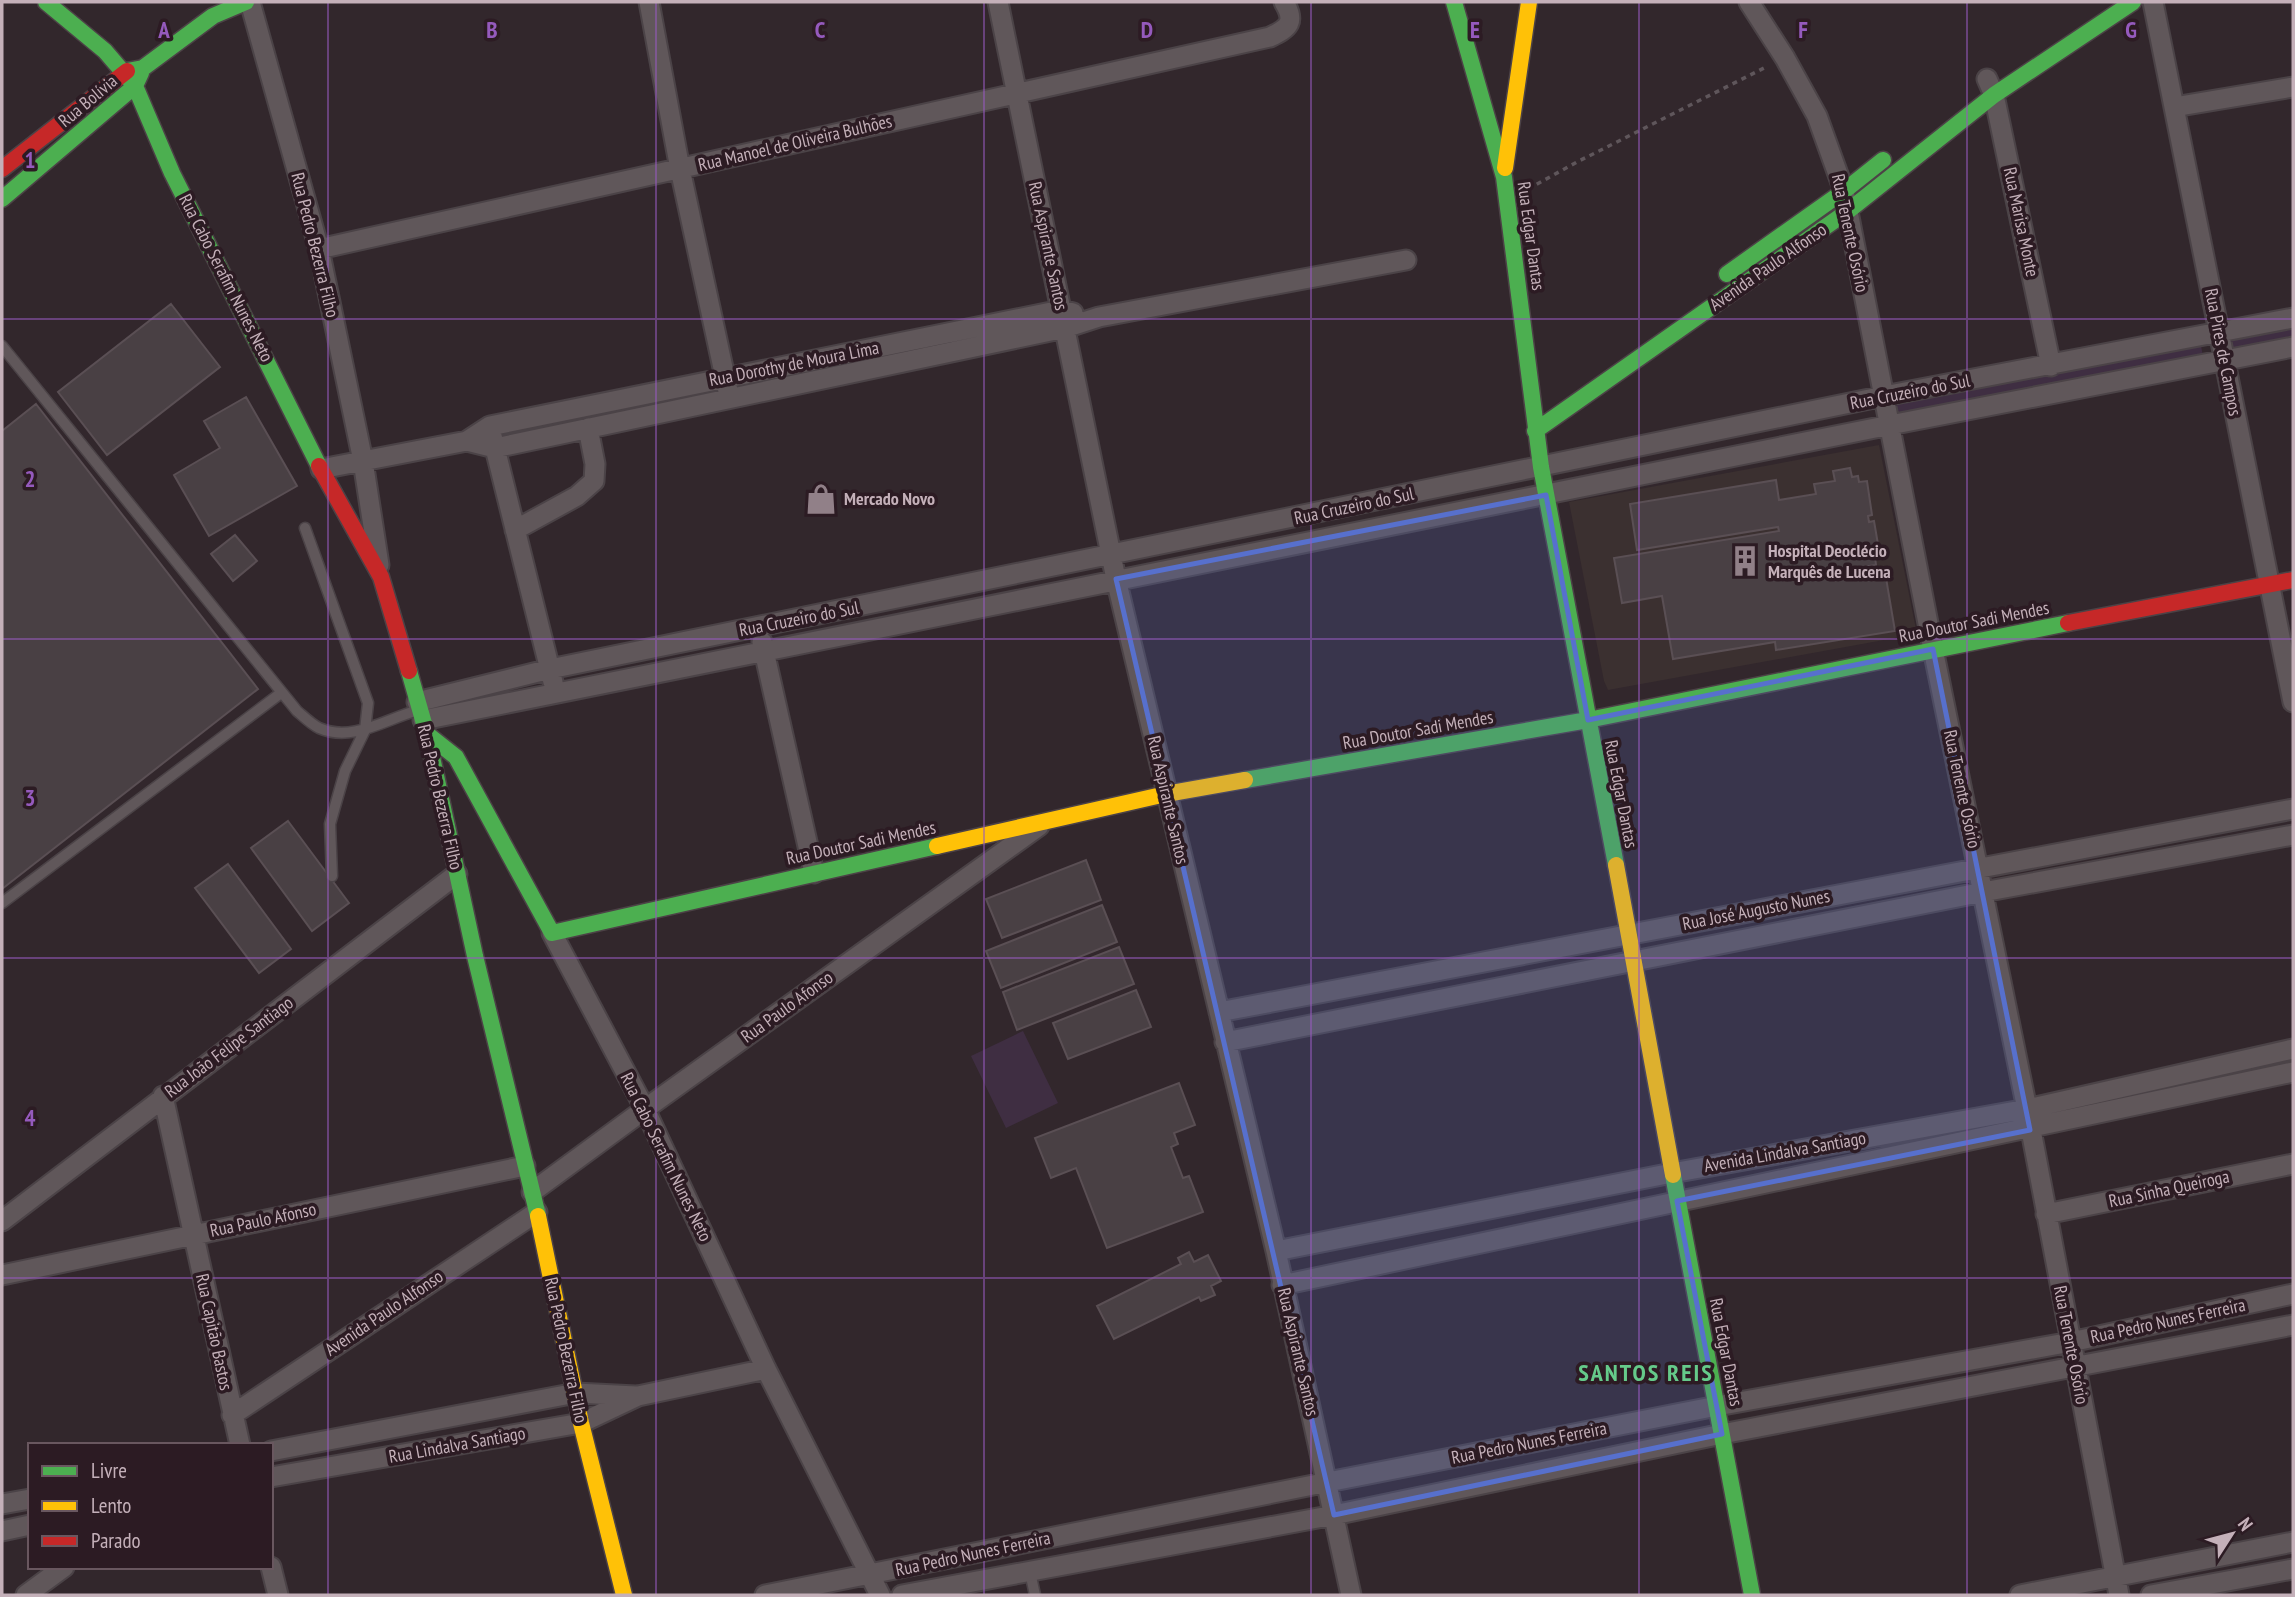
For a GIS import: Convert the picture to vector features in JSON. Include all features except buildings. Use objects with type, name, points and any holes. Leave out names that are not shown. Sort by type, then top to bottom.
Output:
[{"type":"main road","name":"Rua Cabo Serafim Nunes Neto","points":[[46,2],[105,51],[135,86],[172,173],[321,469],[381,577]]},
{"type":"main road","points":[[135,86],[143,68],[209,13],[248,2]]},
{"type":"main road","name":"Rua Edgar Dantas","points":[[1454,2],[1504,177],[1539,407],[1535,431],[1541,467],[1752,1595]]},
{"type":"main road","points":[[1504,177],[1529,2]]},
{"type":"main road","name":"Avenida Paulo Alfonso","points":[[1535,431],[1848,211],[1989,83],[2133,2]]},
{"type":"main road","points":[[124,71],[143,68]]},
{"type":"main road","name":"Rua Bolívia","points":[[2,169],[124,71]]},
{"type":"main road","name":"Rua Bolívia","points":[[2,199],[135,86]]},
{"type":"main road","name":"Avenida Paulo Alfonso","points":[[1711,285],[1844,191],[1899,148]]},
{"type":"main road","name":"Rua Pedro Bezerra Filho","points":[[381,577],[422,717],[537,1212],[581,1423],[624,1595]]},
{"type":"main road","name":"Rua Doutor Sadi Mendes","points":[[552,933],[1166,794],[1588,720],[1933,649],[2293,580]]},
{"type":"main road","name":"Rua Cabo Serafim Nunes Neto","points":[[422,717],[456,757],[467,775],[552,933]]},
{"type":"street","name":"Rua Pedro Bezerra Filho","points":[[248,2],[319,249],[363,461],[381,577]]},
{"type":"street","points":[[649,2],[680,169],[730,398]]},
{"type":"street","name":"Rua Aspirante Santos","points":[[998,2],[1116,579],[1276,1251],[1351,1595]]},
{"type":"street","name":"Rua Manoel de Oliveira Bulhões","points":[[319,249],[1270,37],[1289,24],[1291,16],[1284,2]]},
{"type":"street","name":"Rua Tenente Osório","points":[[1749,2],[1786,58],[1817,116],[1844,191],[2026,1109],[2119,1595]]},
{"type":"street","name":"Rua Pires de Campos","points":[[2153,2],[2293,702]]},
{"type":"street","name":"Rua Marisa Monte","points":[[1989,83],[2051,366]]},
{"type":"street","points":[[2174,107],[2293,87]]},
{"type":"street","name":"Rua Dorothy de Moura Lima","points":[[321,469],[467,441],[490,426],[725,378],[1063,319],[1099,317],[1406,260]]},
{"type":"street","name":"Rua Cruzeiro do Sul","points":[[422,717],[550,669],[1884,396],[2293,318]]},
{"type":"street","name":"Rua Dorothy de Moura Lima","points":[[467,441],[495,447],[588,428],[730,398],[1063,319]]},
{"type":"street","name":"Rua Cruzeiro do Sul","points":[[422,717],[764,653],[1116,579],[2293,347]]},
{"type":"street","points":[[490,426],[556,693]]},
{"type":"street","points":[[515,530],[577,496],[594,481],[595,464],[588,428]]},
{"type":"street","points":[[1378,501],[1384,528]]},
{"type":"street","points":[[1196,538],[1202,564]]},
{"type":"street","points":[[760,627],[814,873]]},
{"type":"street","name":"Rua José Augusto Nunes","points":[[1219,1012],[2293,809]]},
{"type":"street","name":"Rua Paulo Afonso","points":[[532,1192],[1044,822]]},
{"type":"street","name":"Rua José Augusto Nunes","points":[[1225,1042],[1983,892],[2293,835]]},
{"type":"street","name":"Rua João Felipe Santiago","points":[[2,1221],[457,874]]},
{"type":"street","name":"Rua Cabo Serafim Nunes Neto","points":[[552,933],[645,1109],[766,1368],[880,1595]]},
{"type":"street","name":"Avenida Lindalva Santiago","points":[[1276,1251],[1672,1172],[2026,1109],[2293,1049]]},
{"type":"street","name":"Avenida Lindalva Santiago","points":[[1282,1285],[1677,1201],[2030,1130],[2293,1072]]},
{"type":"street","name":"Rua Capitão Bastos","points":[[163,1096],[239,1443]]},
{"type":"street","name":"Rua Sinha Queiroga","points":[[2046,1214],[2293,1164]]},
{"type":"street","name":"Rua Paulo Afonso","points":[[2,1275],[525,1166]]},
{"type":"street","name":"Avenida Paulo Alfonso","points":[[232,1415],[537,1212]]},
{"type":"street","name":"Rua Pedro Nunes Ferreira","points":[[765,1595],[1717,1406],[2071,1342],[2293,1294]]},
{"type":"street","name":"Rua Pedro Nunes Ferreira","points":[[902,1595],[991,1587],[1030,1572],[1334,1515],[1722,1434],[2293,1325]]},
{"type":"street","name":"Rua Lindalva Santiago","points":[[273,1477],[581,1423],[638,1396],[766,1368]]},
{"type":"street","name":"Rua Lindalva Santiago","points":[[273,1451],[576,1393],[638,1396]]},
{"type":"street","points":[[2,1504],[28,1499]]},
{"type":"street","points":[[2,1531],[28,1525]]},
{"type":"street","points":[[2020,1595],[2293,1542]]},
{"type":"street","points":[[984,1551],[991,1587]]},
{"type":"street","points":[[26,1595],[61,1569]]},
{"type":"street","points":[[272,1569],[278,1595]]},
{"type":"street","points":[[2151,1595],[2293,1569]]},
{"type":"lane","points":[[2,346],[297,711],[319,728],[347,733],[365,730],[397,716],[422,717]]},
{"type":"lane","points":[[305,528],[368,703],[365,730],[345,771],[330,824],[332,876]]},
{"type":"lane","points":[[2,903],[281,693]]},
{"type":"lane","points":[[1030,1572],[1035,1595]]},
{"type":"path","points":[[1508,200],[1743,77],[1786,58]]},
{"type":"highlighted area","points":[[1546,495],[1588,720],[1933,649],[2030,1130],[1677,1201],[1722,1434],[1334,1515],[1116,579]]},
{"type":"shaded area","points":[[2293,324],[2293,339],[2230,350],[2228,338]]},
{"type":"shaded area","points":[[2200,341],[2203,356],[1899,414],[1895,404],[1950,391]]},
{"type":"shaded area","name":"Hospital Deoclécio Marquês de Lucena","points":[[1879,445],[1917,634],[1608,690],[1569,502]]},
{"type":"shaded area","points":[[1023,1031],[1058,1103],[1006,1128],[971,1056]]},
{"type":"traffic: fast","points":[[46,2],[105,51],[135,86],[172,173],[319,466]]},
{"type":"traffic: fast","points":[[127,71],[143,68],[213,16],[246,2]]},
{"type":"traffic: fast","points":[[1454,2],[1504,177],[1541,467],[1616,865]]},
{"type":"traffic: fast","points":[[1535,431],[1848,211],[1994,95],[2133,2]]},
{"type":"traffic: fast","points":[[2,199],[135,86],[141,73]]},
{"type":"traffic: fast","points":[[1727,274],[1883,160]]},
{"type":"traffic: fast","points":[[1245,780],[1588,720],[2068,623]]},
{"type":"traffic: fast","points":[[409,671],[427,734],[475,956],[538,1216]]},
{"type":"traffic: fast","points":[[427,734],[456,757],[552,933],[937,846]]},
{"type":"traffic: fast","points":[[1673,1175],[1752,1595]]},
{"type":"traffic: slow","points":[[1505,168],[1529,2]]},
{"type":"traffic: slow","points":[[937,846],[1166,794],[1245,780]]},
{"type":"traffic: slow","points":[[1616,865],[1673,1175]]},
{"type":"traffic: slow","points":[[538,1216],[581,1423],[624,1595]]},
{"type":"traffic: jam","points":[[2,169],[127,71]]},
{"type":"traffic: jam","points":[[319,466],[381,577],[409,671]]},
{"type":"traffic: jam","points":[[2068,623],[2293,580]]},
{"type":"place","name":"Mercado Novo","points":[[821,499]]},
{"type":"place","name":"Hospital Deoclécio Marquês de Lucena","points":[[1745,561]]},
{"type":"district","name":"SANTOS REIS","points":[[1646,1373]]}]
